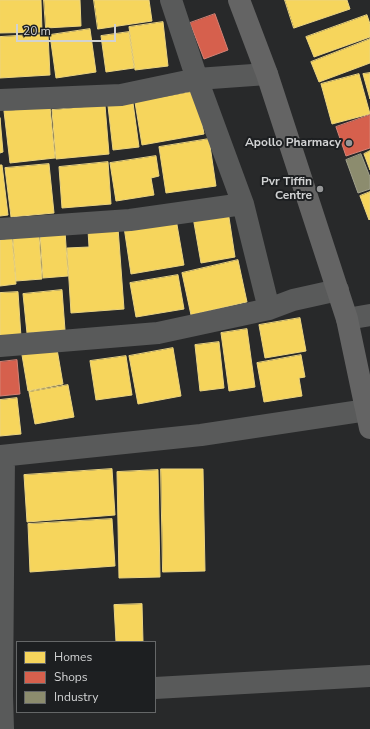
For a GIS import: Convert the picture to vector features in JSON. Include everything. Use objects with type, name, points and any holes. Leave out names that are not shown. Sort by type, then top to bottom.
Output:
[{"type":"main road","points":[[238,0],[266,74],[348,319],[368,419]]},
{"type":"street","points":[[171,0],[197,79],[242,204],[269,309]]},
{"type":"street","points":[[0,100],[121,94],[197,79],[266,74]]},
{"type":"street","points":[[0,229],[130,220],[242,204]]},
{"type":"street","points":[[0,346],[158,333],[269,309],[293,300],[338,290]]},
{"type":"street","points":[[348,319],[370,315]]},
{"type":"street","points":[[3,729],[10,695],[2,456],[368,419]]},
{"type":"street","points":[[156,688],[370,676]]},
{"type":"building: Homes","points":[[0,0],[41,0],[42,32],[0,33]]},
{"type":"building: Homes","points":[[44,0],[80,0],[81,26],[46,28]]},
{"type":"building: Homes","points":[[94,0],[149,0],[152,21],[98,29]]},
{"type":"building: Homes","points":[[285,0],[347,0],[350,9],[294,28]]},
{"type":"building: Homes","points":[[367,15],[370,24],[370,37],[314,57],[306,37]]},
{"type":"building: Homes","points":[[163,22],[168,66],[135,70],[129,27]]},
{"type":"building: Homes","points":[[90,29],[96,72],[56,78],[50,35]]},
{"type":"building: Homes","points":[[129,32],[134,68],[106,72],[101,36]]},
{"type":"building: Homes","points":[[48,34],[50,75],[0,78],[0,37]]},
{"type":"building: Homes","points":[[370,39],[370,63],[319,82],[311,62]]},
{"type":"building: Homes","points":[[370,73],[370,99],[363,74]]},
{"type":"building: Homes","points":[[359,74],[370,114],[332,124],[321,84]]},
{"type":"building: Homes","points":[[196,91],[204,134],[142,145],[135,102]]},
{"type":"building: Homes","points":[[133,103],[139,147],[113,150],[108,106]]},
{"type":"building: Homes","points":[[105,105],[109,154],[56,159],[52,110]]},
{"type":"building: Homes","points":[[50,107],[55,158],[10,163],[4,111]]},
{"type":"building: Homes","points":[[0,118],[3,152],[0,153]]},
{"type":"building: Homes","points":[[209,139],[216,186],[166,193],[159,147]]},
{"type":"building: Homes","points":[[370,151],[370,170],[364,154]]},
{"type":"building: Homes","points":[[156,156],[159,176],[151,178],[154,195],[116,201],[110,163]]},
{"type":"building: Homes","points":[[108,162],[111,204],[62,208],[59,167]]},
{"type":"building: Homes","points":[[49,164],[54,213],[11,217],[5,168]]},
{"type":"building: Homes","points":[[0,165],[2,165],[8,215],[0,216]]},
{"type":"building: Homes","points":[[370,192],[370,219],[369,220],[360,196]]},
{"type":"building: Homes","points":[[228,211],[235,257],[201,263],[193,217]]},
{"type":"building: Homes","points":[[176,219],[184,265],[131,274],[124,227]]},
{"type":"building: Homes","points":[[118,228],[124,309],[71,313],[67,248],[89,247],[88,230]]},
{"type":"building: Homes","points":[[65,231],[68,276],[43,278],[40,233]]},
{"type":"building: Homes","points":[[39,236],[42,279],[16,281],[13,238]]},
{"type":"building: Homes","points":[[12,238],[16,284],[0,286],[0,240]]},
{"type":"building: Homes","points":[[238,260],[247,302],[191,315],[182,273]]},
{"type":"building: Homes","points":[[178,275],[184,309],[136,317],[130,283]]},
{"type":"building: Homes","points":[[62,290],[65,330],[27,333],[23,294]]},
{"type":"building: Homes","points":[[18,292],[21,337],[0,339],[0,293]]},
{"type":"building: Homes","points":[[300,318],[306,351],[265,358],[259,325]]},
{"type":"building: Homes","points":[[247,329],[255,387],[229,391],[221,333]]},
{"type":"building: Homes","points":[[219,342],[224,388],[200,391],[195,345]]},
{"type":"building: Homes","points":[[173,348],[181,396],[138,404],[129,356]]},
{"type":"building: Homes","points":[[57,349],[63,384],[28,391],[22,355]]},
{"type":"building: Homes","points":[[301,355],[305,377],[299,378],[302,396],[264,402],[257,363]]},
{"type":"building: Homes","points":[[126,356],[132,395],[96,400],[90,361]]},
{"type":"building: Homes","points":[[68,385],[74,417],[35,424],[29,392]]},
{"type":"building: Homes","points":[[17,398],[21,434],[0,436],[0,400]]},
{"type":"building: Homes","points":[[112,469],[115,515],[27,522],[24,475]]},
{"type":"building: Homes","points":[[161,469],[203,469],[205,571],[163,572]]},
{"type":"building: Homes","points":[[158,470],[160,577],[119,578],[117,472]]},
{"type":"building: Homes","points":[[112,519],[115,566],[30,572],[28,524]]},
{"type":"building: Homes","points":[[142,604],[143,641],[116,641],[114,605]]},
{"type":"building: Shops","points":[[215,14],[228,50],[204,59],[190,23]]},
{"type":"building: Shops","points":[[370,115],[370,148],[346,156],[336,127]]},
{"type":"building: Shops","points":[[17,360],[20,394],[0,396],[0,362]]},
{"type":"building: Industry","points":[[361,154],[370,177],[370,189],[358,193],[346,160]]},
{"type":"place","name":"Apollo Pharmacy","points":[[349,143]]},
{"type":"place","name":"Pvr Tiffin Centre","points":[[320,189]]}]
